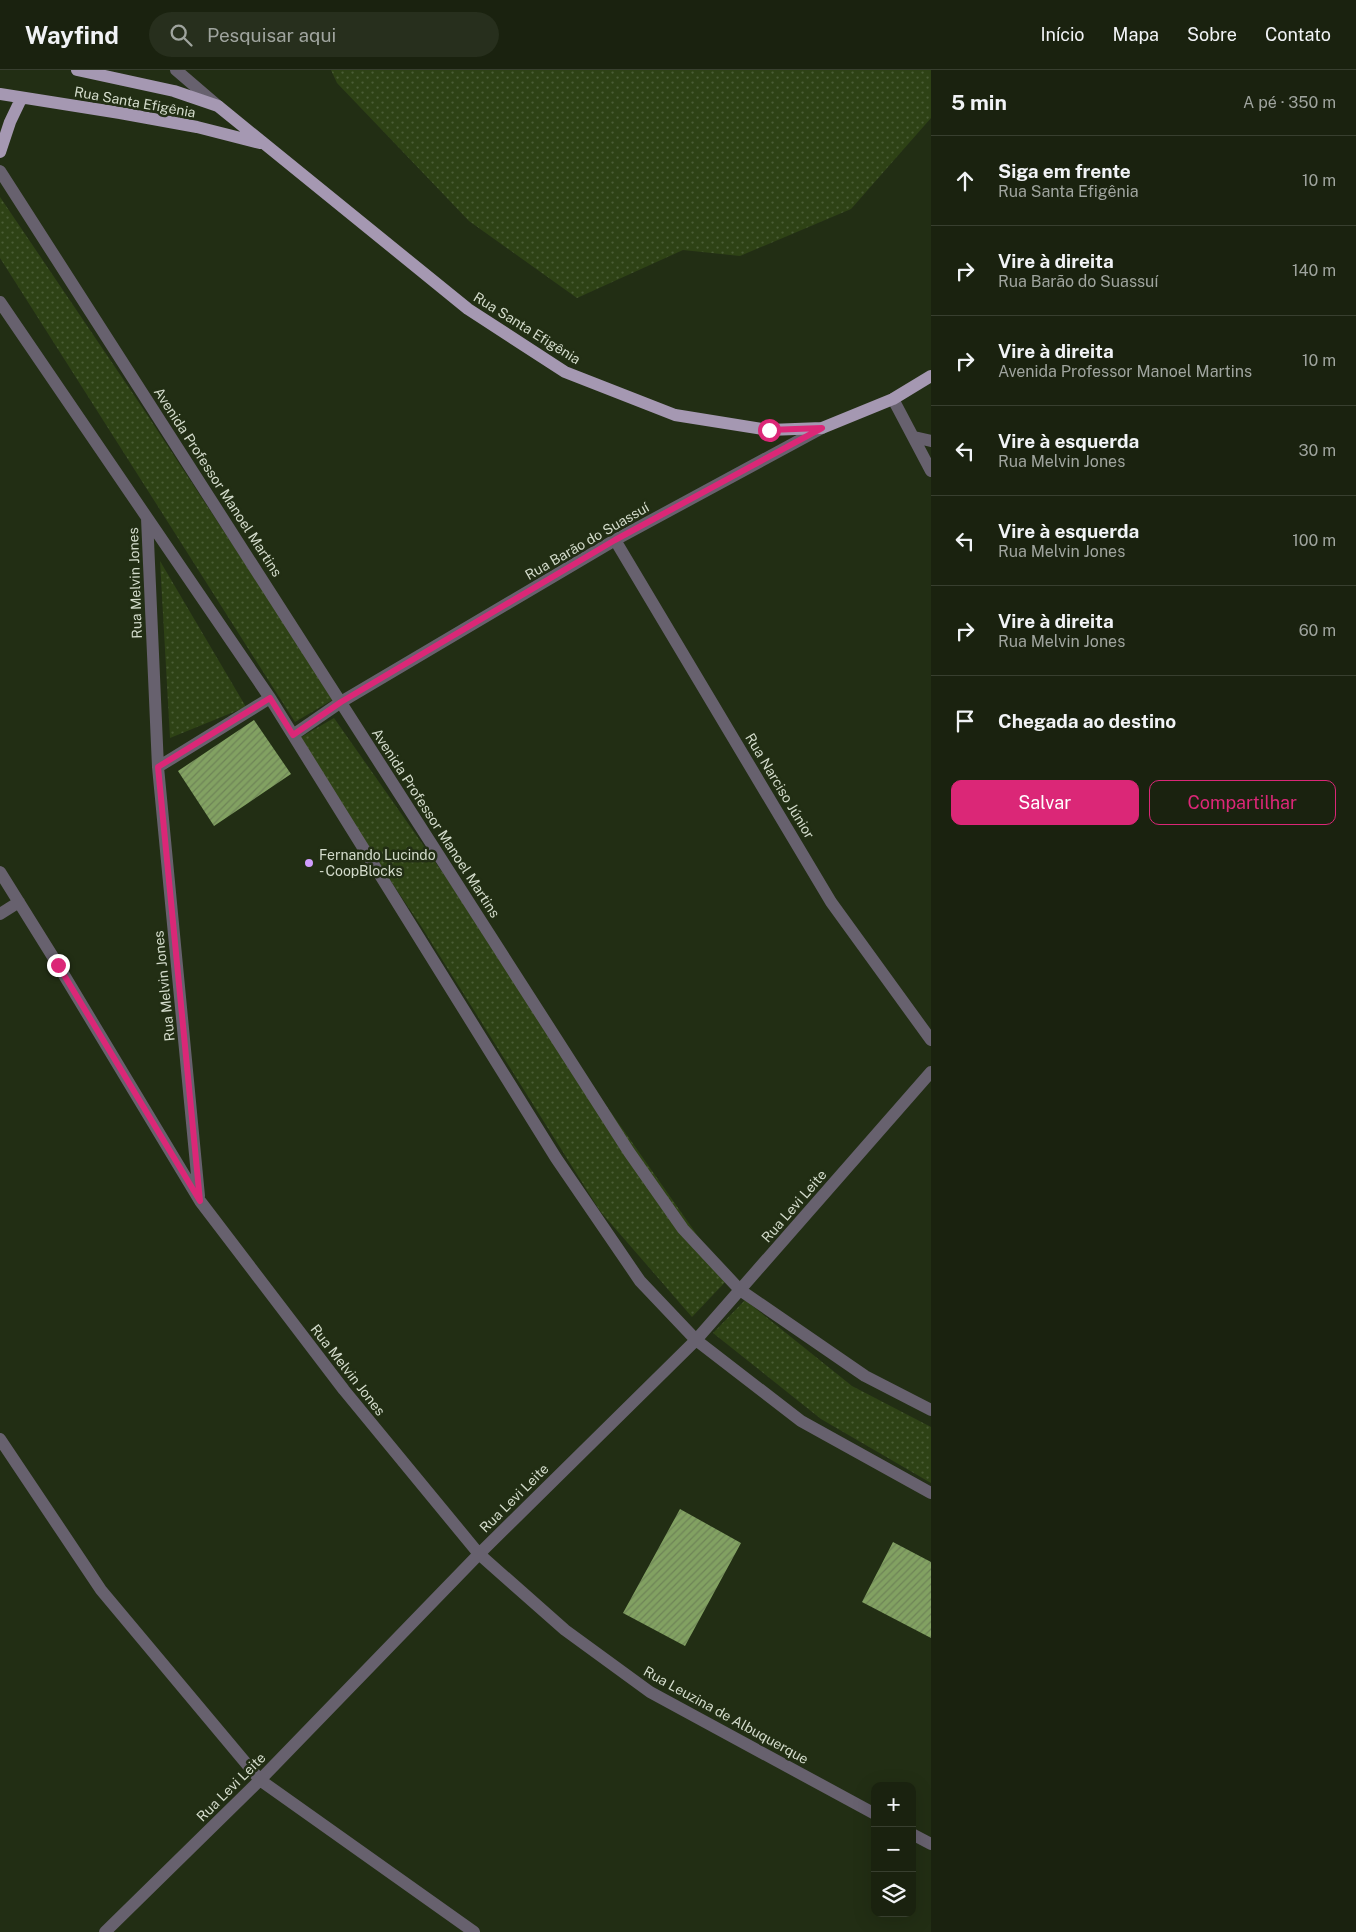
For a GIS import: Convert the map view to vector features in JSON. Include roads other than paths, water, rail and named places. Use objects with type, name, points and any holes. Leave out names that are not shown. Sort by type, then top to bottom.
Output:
[{"type":"main road","name":"Rua Santa Efigênia","points":[[77,70],[174,91],[218,106],[468,309],[564,372],[675,415],[769,430],[822,428]]},
{"type":"main road","name":"Rua Santa Efigênia","points":[[0,94],[21,99],[130,115],[264,144]]},
{"type":"main road","points":[[0,152],[10,122],[21,99]]},
{"type":"main road","name":"Rua Barão do Suassuí","points":[[822,428],[893,399],[931,376]]},
{"type":"street","points":[[176,70],[218,106]]},
{"type":"street","name":"Avenida Professor Manoel Martins","points":[[0,171],[629,1152],[683,1229],[740,1290],[865,1376],[931,1410]]},
{"type":"street","points":[[0,302],[270,698],[556,1158],[640,1281],[696,1340],[801,1421],[931,1493]]},
{"type":"street","points":[[893,399],[931,471]]},
{"type":"street","name":"Rua Barão do Suassuí","points":[[293,735],[341,702],[615,540],[822,428]]},
{"type":"street","points":[[914,437],[931,441]]},
{"type":"street","name":"Rua Melvin Jones","points":[[147,518],[158,767],[200,1201]]},
{"type":"street","name":"Rua Narciso Júnior","points":[[615,540],[831,902],[931,1040]]},
{"type":"street","points":[[158,767],[270,698]]},
{"type":"street","name":"Rua Melvin Jones","points":[[0,872],[20,902],[200,1201],[344,1390],[479,1554]]},
{"type":"street","points":[[0,914],[20,902]]},
{"type":"street","name":"Rua Levi Leite","points":[[105,1932],[260,1780],[479,1554],[696,1340],[931,1072]]},
{"type":"street","points":[[0,1440],[101,1590],[260,1780],[474,1932]]},
{"type":"street","name":"Rua Leuzina de Albuquerque","points":[[479,1554],[565,1630],[650,1692],[871,1812]]},
{"type":"street","points":[[916,1836],[931,1844]]},
{"type":"place","name":"Fernando Lucindo - CoopBlocks","points":[[309,863]]}]
